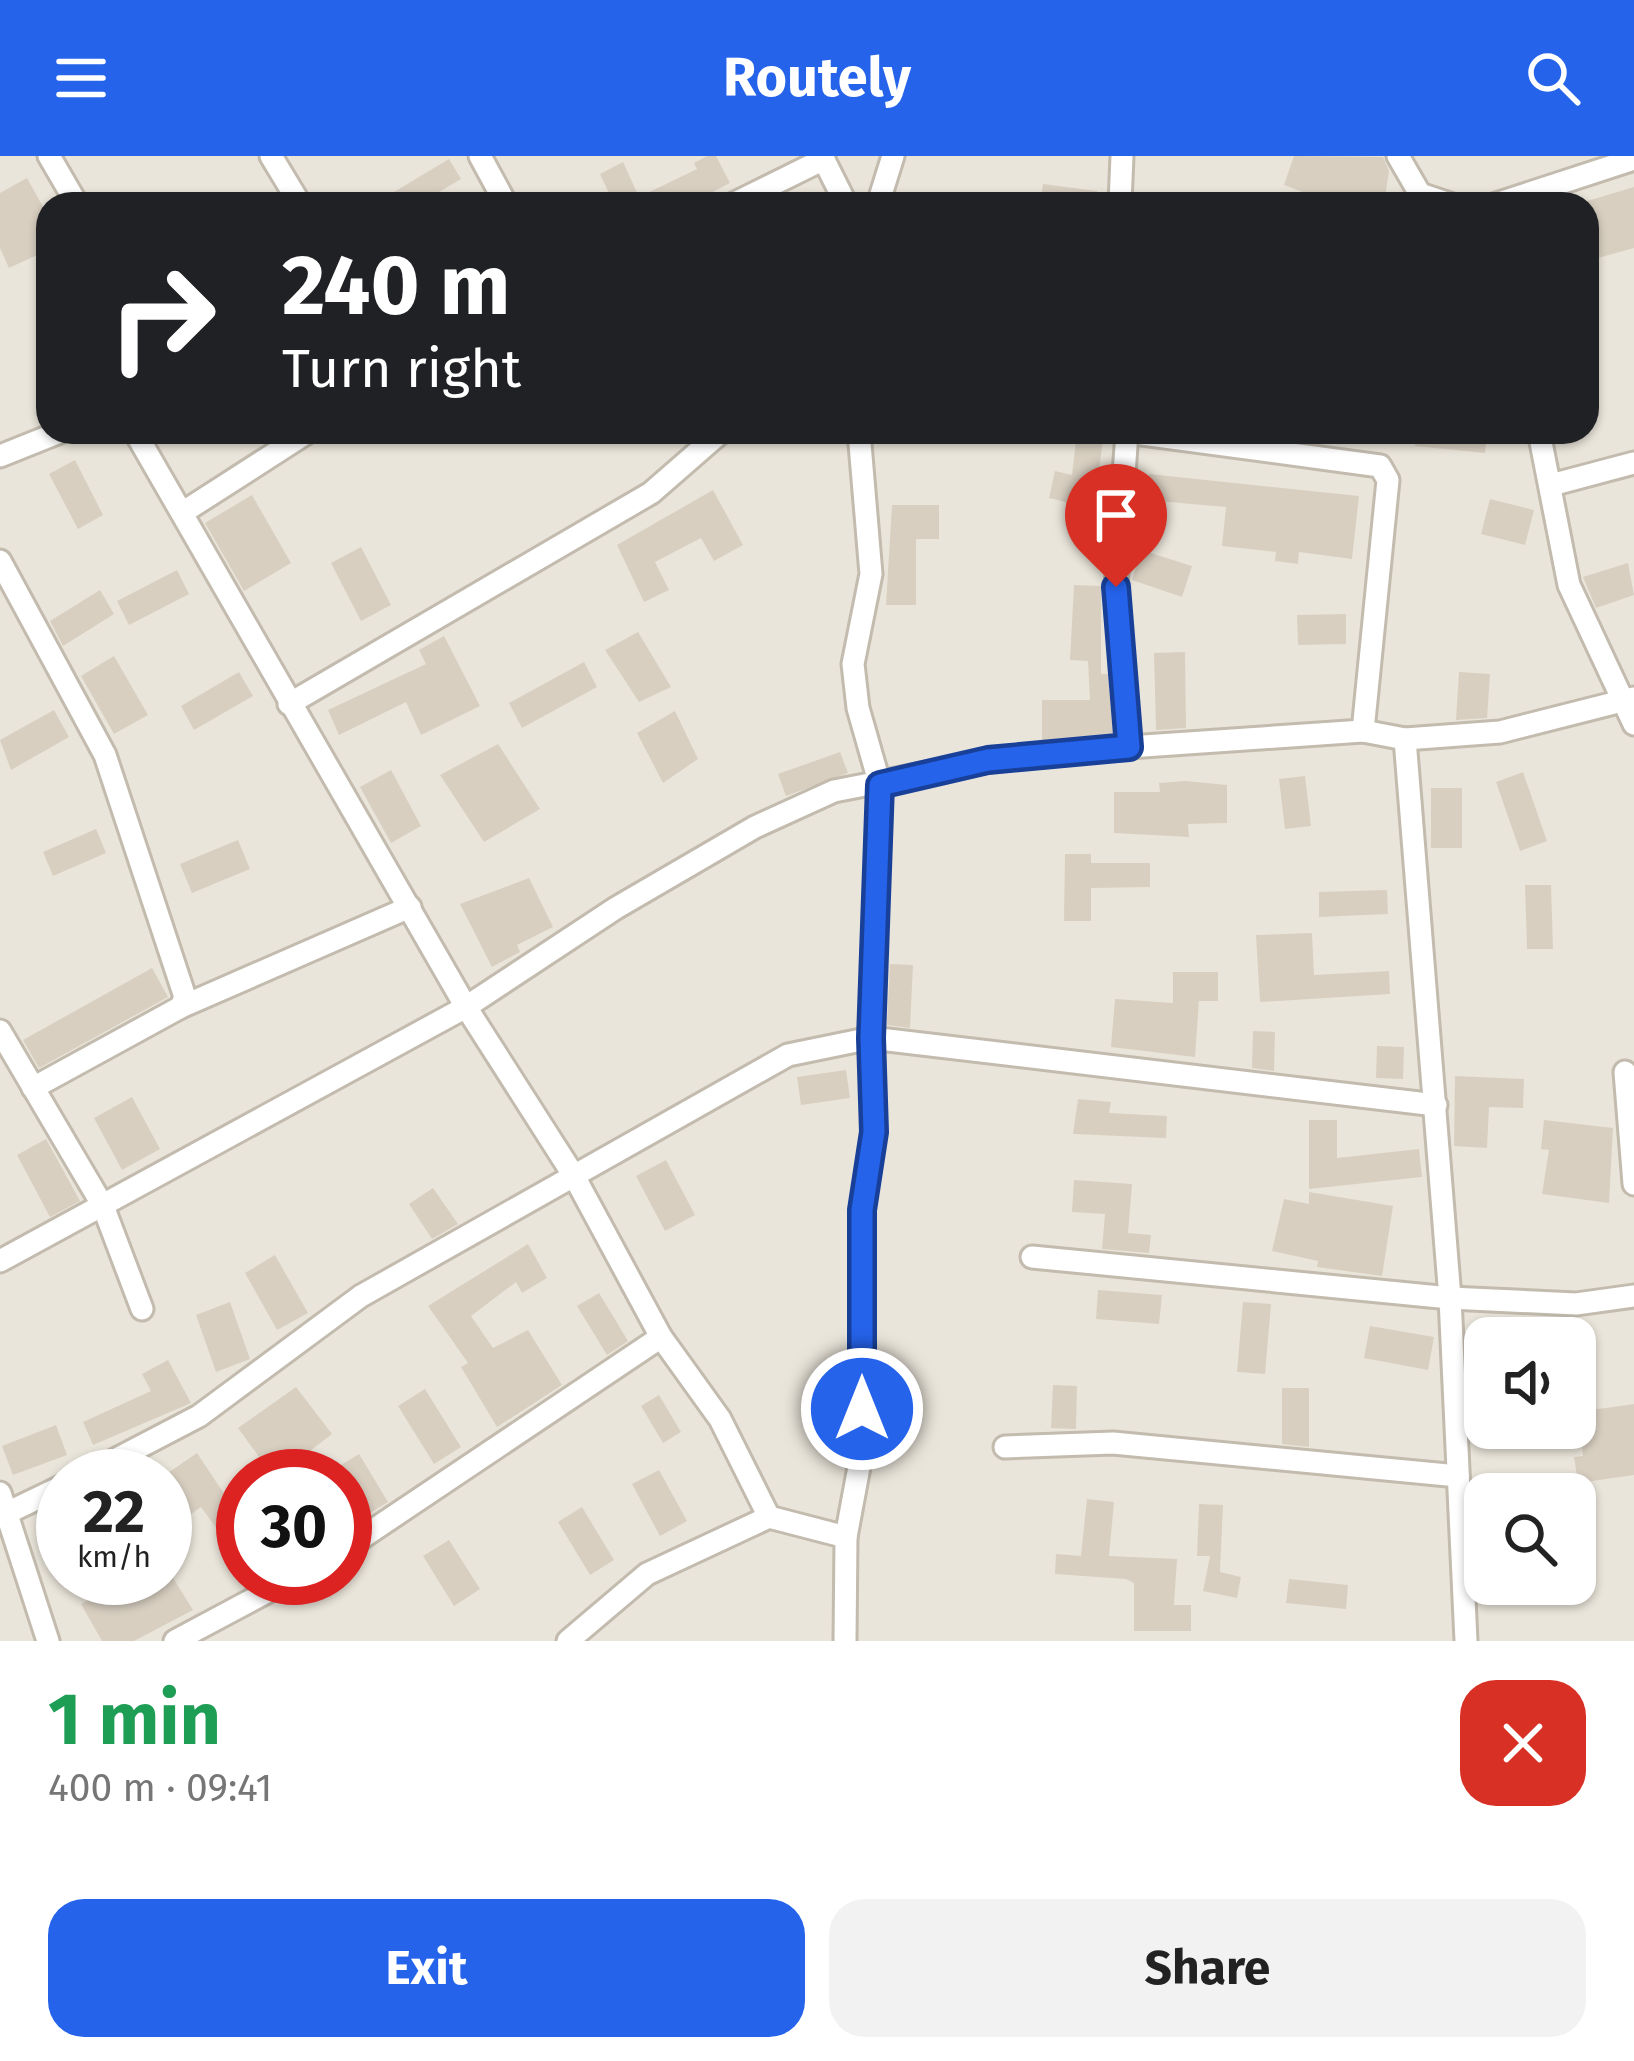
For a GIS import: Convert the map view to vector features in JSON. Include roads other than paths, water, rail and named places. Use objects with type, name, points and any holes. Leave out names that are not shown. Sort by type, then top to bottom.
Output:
[{"type":"street","points":[[49,156],[70,192]]},
{"type":"street","points":[[271,156],[293,192]]},
{"type":"street","points":[[480,156],[500,192]]},
{"type":"street","points":[[882,192],[893,156]]},
{"type":"street","points":[[1120,192],[1122,156]]},
{"type":"street","points":[[1398,156],[1419,192]]},
{"type":"street","points":[[756,192],[823,157],[839,192]]},
{"type":"street","points":[[1533,192],[1634,159]]},
{"type":"street","points":[[1,454],[36,441]]},
{"type":"street","points":[[143,444],[466,1007],[574,1176],[662,1337],[720,1418],[769,1517]]},
{"type":"street","points":[[185,511],[289,444]]},
{"type":"street","points":[[289,704],[651,493],[707,444]]},
{"type":"street","points":[[845,1641],[847,1537],[862,1451],[862,1210],[874,1132],[871,1038],[880,785],[858,708],[853,664],[871,574],[860,444]]},
{"type":"street","points":[[1126,444],[1116,587],[1129,747]]},
{"type":"street","points":[[1216,444],[1379,466],[1388,480],[1363,731]]},
{"type":"street","points":[[1542,444],[1569,585],[1629,700],[1634,724]]},
{"type":"street","points":[[1551,485],[1634,464]]},
{"type":"street","points":[[0,561],[105,755],[184,998],[181,1007]]},
{"type":"street","points":[[0,1261],[466,1007],[616,908],[755,827],[834,791],[988,760],[1129,747],[1363,731],[1405,739],[1500,732],[1629,700]]},
{"type":"street","points":[[1405,739],[1450,1298],[1466,1641]]},
{"type":"street","points":[[33,1088],[181,1007],[410,907]]},
{"type":"street","points":[[0,1030],[103,1206],[142,1309]]},
{"type":"street","points":[[136,1449],[199,1416],[361,1296],[788,1055],[871,1038],[1436,1105]]},
{"type":"street","points":[[1625,1072],[1634,1184]]},
{"type":"street","points":[[1032,1257],[1450,1298],[1576,1304],[1634,1296]]},
{"type":"street","points":[[372,1532],[662,1337]]},
{"type":"street","points":[[1005,1447],[1113,1443],[1458,1476]]},
{"type":"street","points":[[36,1494],[4,1503],[48,1641]]},
{"type":"street","points":[[568,1641],[647,1574],[769,1517],[847,1537]]},
{"type":"street","points":[[175,1641],[242,1605]]}]
